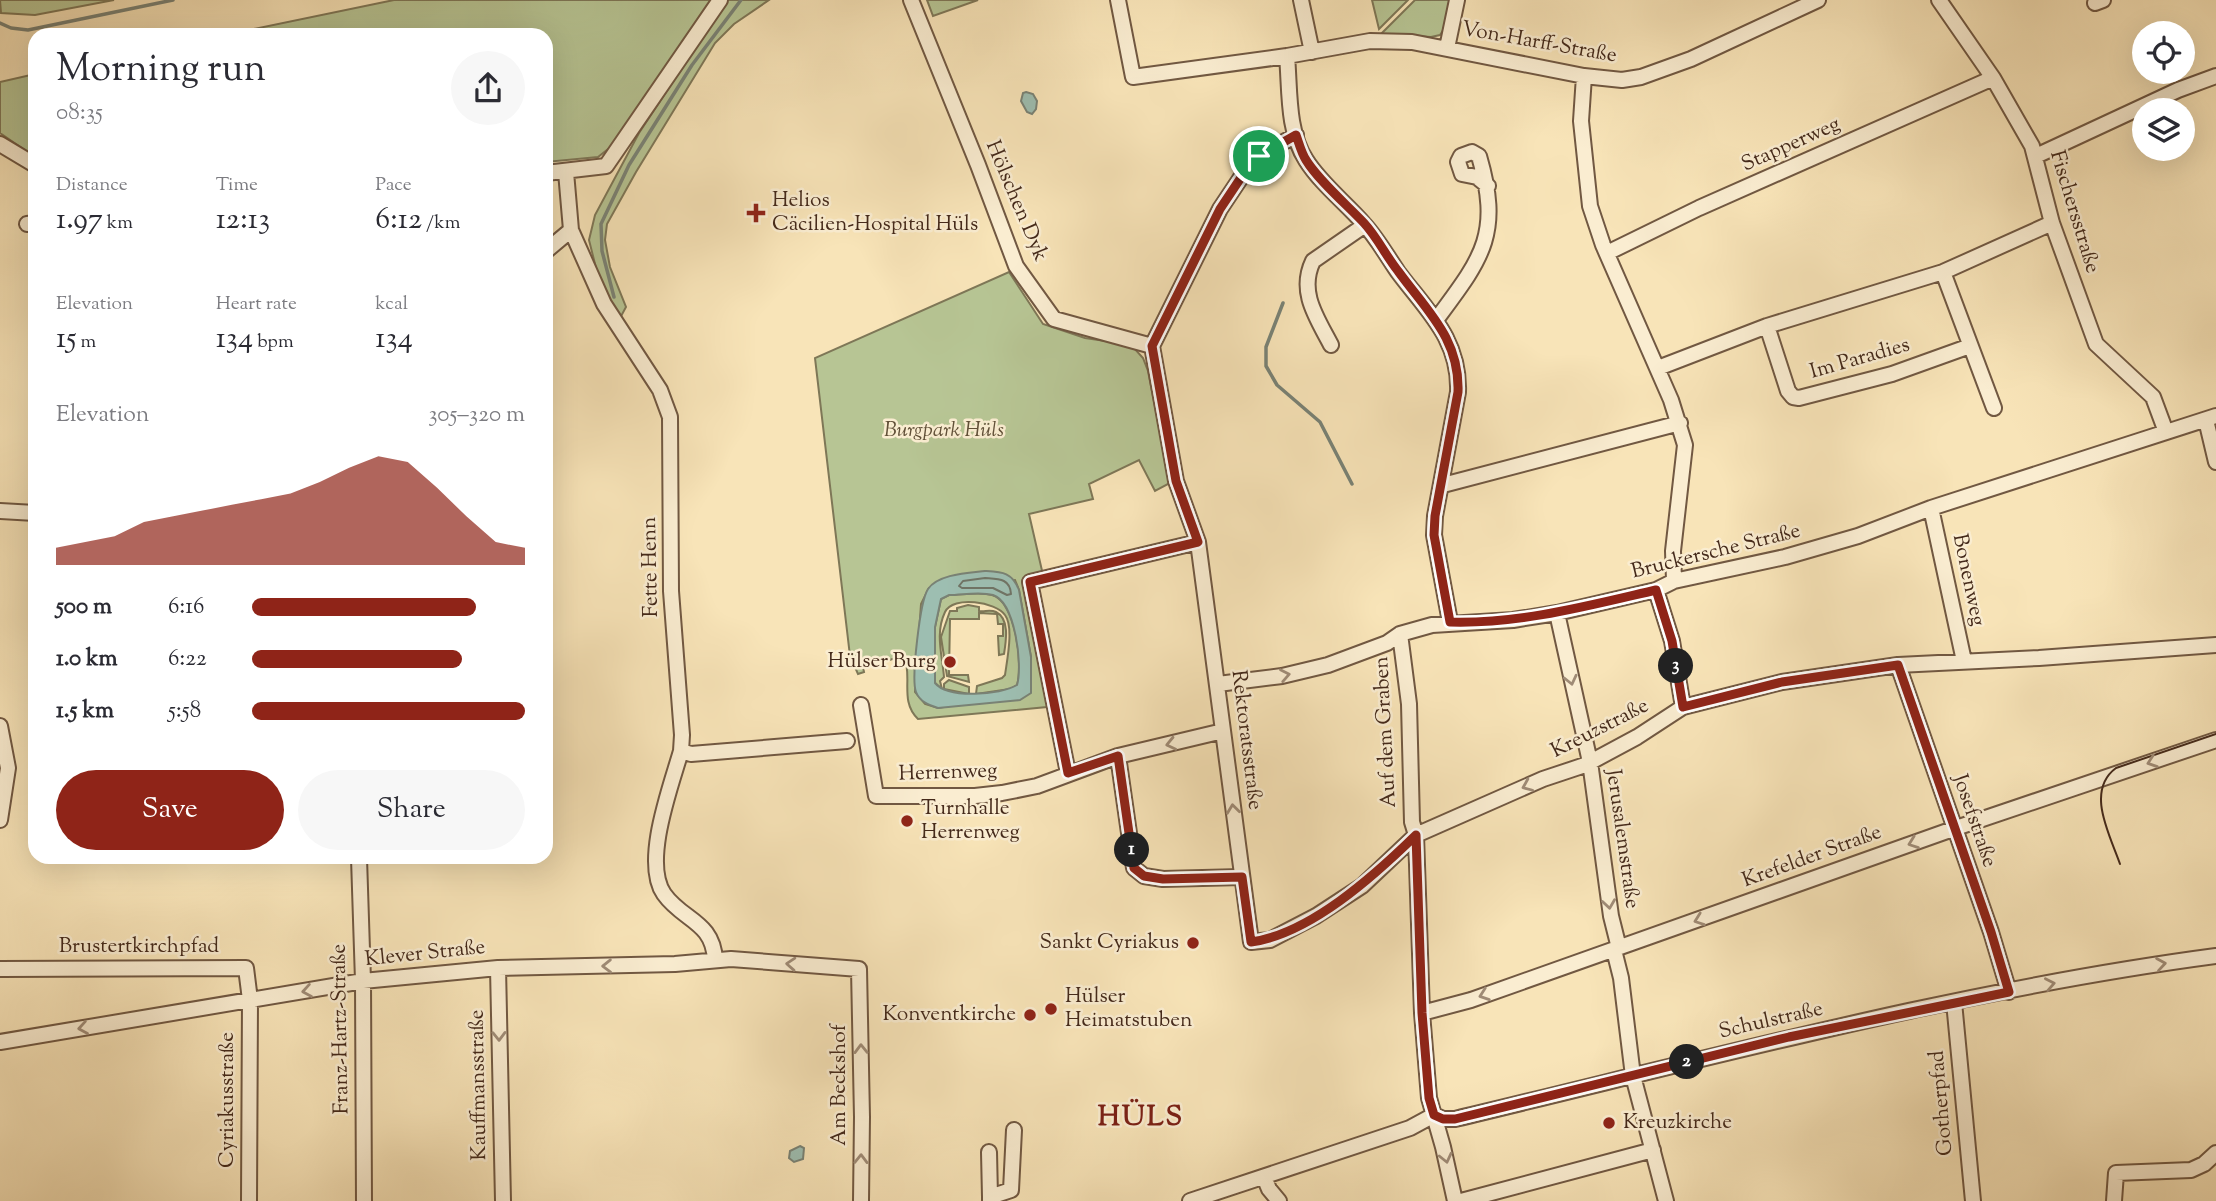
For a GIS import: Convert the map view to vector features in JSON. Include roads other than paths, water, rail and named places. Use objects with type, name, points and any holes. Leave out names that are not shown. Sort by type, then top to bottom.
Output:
[{"type":"street","points":[[553,173],[606,166],[720,0]]},
{"type":"street","name":"Hölschen Dyk","points":[[911,0],[1016,266],[1054,318],[1152,346]]},
{"type":"street","name":"Von-Harff-Straße","points":[[1118,0],[1133,77],[1287,56],[1370,41],[1412,42],[1584,76],[1622,80],[1641,77],[1691,59],[1818,0]]},
{"type":"street","points":[[1301,0],[1312,52]]},
{"type":"street","points":[[1447,48],[1457,0]]},
{"type":"street","name":"Fischersstraße","points":[[1939,0],[1993,78],[2036,156],[2052,223],[2096,344],[2153,397],[2165,432]]},
{"type":"street","points":[[1287,56],[1292,114],[1296,135],[1306,160],[1366,225],[1436,320],[1456,359],[1458,392],[1443,485],[1435,516],[1434,535],[1450,622]]},
{"type":"street","points":[[1584,76],[1581,121],[1590,206],[1607,253],[1658,368],[1685,444],[1673,551],[1674,581]]},
{"type":"street","points":[[2036,156],[2167,95],[2216,76]]},
{"type":"street","name":"Stapperweg","points":[[1607,253],[1699,208],[1993,78]]},
{"type":"street","points":[[1152,346],[1220,209],[1240,179],[1259,156],[1296,135]]},
{"type":"street","points":[[0,144],[28,161]]},
{"type":"street","name":"Fette Henn","points":[[566,172],[571,230],[604,304],[660,390],[670,417],[671,591],[682,735],[681,751],[656,845],[660,887],[665,896],[706,931],[713,941],[715,960]]},
{"type":"street","points":[[1436,320],[1472,271],[1482,252],[1490,210],[1488,186]]},
{"type":"street","points":[[1658,368],[1767,327],[1943,272],[2052,223]]},
{"type":"street","points":[[1331,345],[1310,306],[1310,267],[1313,261],[1366,225]]},
{"type":"street","points":[[553,245],[571,230]]},
{"type":"street","points":[[1943,272],[1994,408]]},
{"type":"street","name":"Im Paradies","points":[[1767,327],[1788,391],[1793,397],[1800,398],[1892,374],[1970,346]]},
{"type":"street","name":"Rektoratsstraße","points":[[1152,346],[1176,481],[1198,542],[1251,942]]},
{"type":"street","points":[[2211,418],[2216,462]]},
{"type":"street","name":"Bruckersche Straße","points":[[1218,684],[1282,676],[1328,665],[1387,643],[1400,634],[1450,622],[1491,622],[1557,613],[1656,590],[1674,581],[1785,557],[1858,536],[1931,508],[2211,418]]},
{"type":"street","points":[[1443,485],[1679,423]]},
{"type":"street","name":"Bonenweg","points":[[1931,508],[1964,661]]},
{"type":"street","points":[[0,511],[28,513]]},
{"type":"street","points":[[1068,773],[1030,582],[1198,542]]},
{"type":"street","points":[[1656,590],[1672,641],[1683,707]]},
{"type":"street","name":"Jerusalemstraße","points":[[1557,613],[1590,762],[1633,1076],[1666,1201]]},
{"type":"street","name":"Auf dem Graben","points":[[1400,634],[1408,682],[1412,822],[1416,835],[1422,1013],[1429,1098],[1455,1201]]},
{"type":"street","name":"Kreuzstraße","points":[[1251,942],[1270,940],[1327,908],[1371,878],[1416,835],[1543,779],[1590,762],[1637,737],[1683,707],[1782,682],[1898,665],[2216,645]]},
{"type":"street","name":"Josefstraße","points":[[1898,665],[1991,932],[2009,992]]},
{"type":"street","name":"Herrenweg","points":[[861,705],[876,796],[975,796],[1002,793],[1037,786],[1118,756],[1223,732]]},
{"type":"street","points":[[0,726],[8,768],[0,820]]},
{"type":"street","name":"Krefelder Straße","points":[[1422,1013],[1445,1008],[1617,949],[1954,829],[2216,740]]},
{"type":"street","points":[[681,751],[691,754],[847,741]]},
{"type":"street","points":[[1118,756],[1134,868],[1144,876],[1163,879],[1242,877]]},
{"type":"street","name":"Franz-Hartz-Straße","points":[[359,864],[363,981],[364,1201]]},
{"type":"street","name":"Schulstraße","points":[[1190,1201],[1225,1196],[1264,1177],[1410,1128],[1434,1115],[1443,1119],[1455,1119],[1789,1037],[2105,973],[2216,957]]},
{"type":"street","name":"Klever Straße","points":[[0,1042],[363,981],[498,968],[675,964],[715,960],[859,969]]},
{"type":"street","name":"Brustertkirchpfad","points":[[0,969],[246,968],[250,1000]]},
{"type":"street","name":"Kauffmansstraße","points":[[498,968],[503,1201]]},
{"type":"street","name":"Am Beckshof","points":[[859,969],[861,1201]]},
{"type":"street","name":"Cyriakusstraße","points":[[249,1201],[250,1000]]},
{"type":"street","name":"Gotherpfad","points":[[1954,1002],[1973,1201]]},
{"type":"street","points":[[989,1152],[990,1199],[1012,1190],[1014,1130]]},
{"type":"street","points":[[1461,1201],[1653,1150]]},
{"type":"street","points":[[2216,1153],[2216,1158]]},
{"type":"street","points":[[2115,1201],[2116,1173],[2192,1170],[2216,1153]]},
{"type":"street","points":[[1264,1177],[1269,1189],[1279,1201]]},
{"type":"water","points":[[1023,93],[1033,94],[1037,101],[1032,114],[1027,112],[1021,101]]},
{"type":"water","points":[[985,571],[1010,576],[1019,590],[1031,657],[1031,693],[1020,700],[938,708],[920,698],[915,684],[917,640],[925,596],[928,589],[939,580]],"holes":[[[988,594],[1001,600],[1016,635],[1019,663],[1017,685],[999,691],[974,694],[951,691],[935,683],[935,627],[941,599],[949,595]]]},
{"type":"water","points":[[800,1146],[804,1148],[803,1159],[794,1162],[789,1158],[790,1151]]},
{"type":"waterway","points":[[38,28],[173,0]]},
{"type":"waterway","points":[[614,297],[602,251],[601,224],[629,165],[692,65],[741,0]]},
{"type":"waterway","points":[[0,23],[11,28],[28,30]]},
{"type":"waterway","points":[[1283,303],[1266,347],[1266,366],[1277,385],[1320,422],[1352,484]]},
{"type":"tram line","points":[[2120,864],[2106,827],[2101,801],[2107,778],[2116,768],[2216,734]]},
{"type":"place","name":"Helios Cäcilien-Hospital Hüls","points":[[756,213]]},
{"type":"place","name":"Hülser Burg","points":[[950,662]]},
{"type":"place","name":"Turnhalle Herrenweg","points":[[907,821]]},
{"type":"place","name":"Sankt Cyriakus","points":[[1193,943]]},
{"type":"place","name":"Hülser Heimatstuben","points":[[1051,1009]]},
{"type":"place","name":"Konventkirche","points":[[1030,1015]]},
{"type":"place","name":"Kreuzkirche","points":[[1609,1123]]},
{"type":"district","name":"HÜLS","points":[[1141,1118]]},
{"type":"park label","name":"Burgpark Hüls","points":[[944,431]]}]
